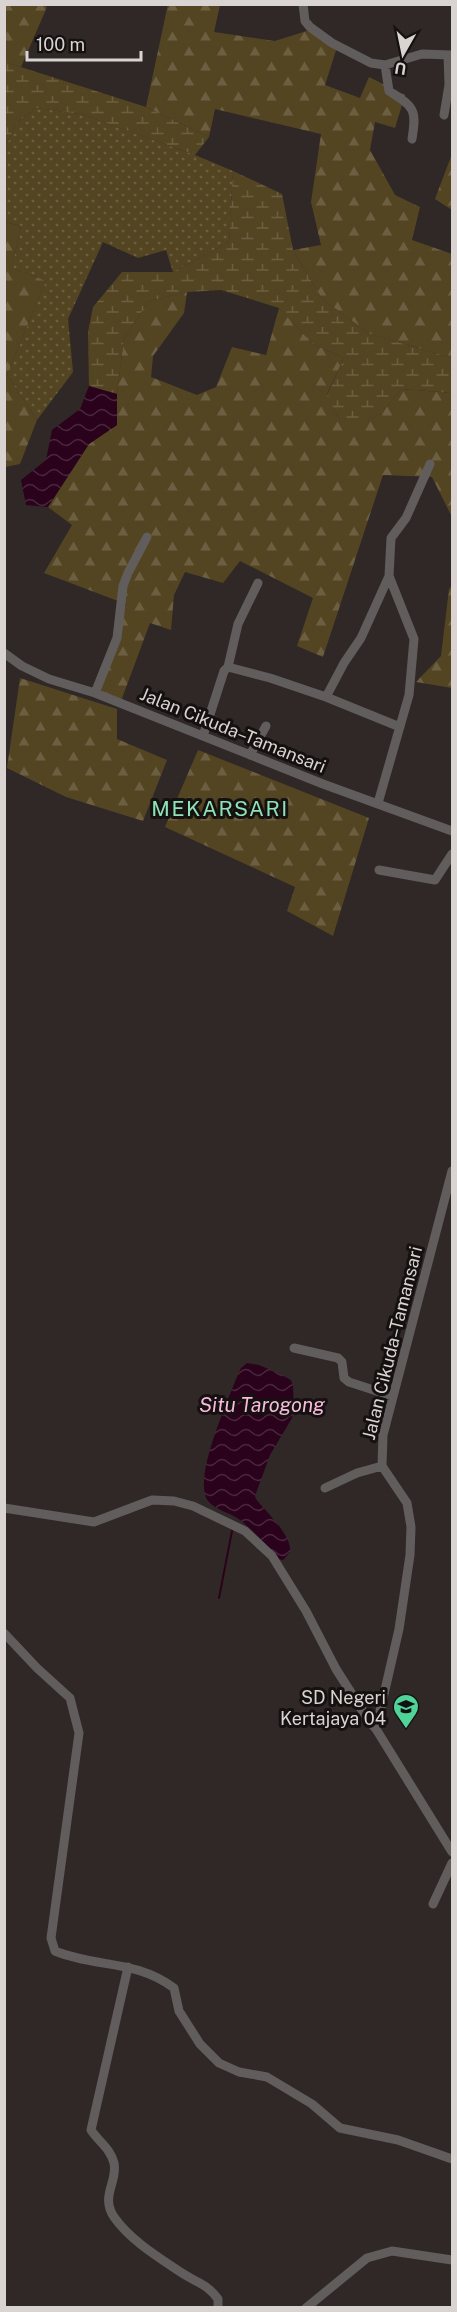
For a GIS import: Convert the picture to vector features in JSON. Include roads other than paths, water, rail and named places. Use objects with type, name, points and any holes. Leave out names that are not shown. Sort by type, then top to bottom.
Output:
[{"type":"street","points":[[303,4],[305,21],[310,27],[332,43],[371,63],[385,65],[422,54],[450,55],[449,85],[444,115]]},
{"type":"street","points":[[385,65],[389,91],[406,102],[416,118],[412,139]]},
{"type":"street","points":[[326,697],[344,663],[361,638],[388,576],[391,538],[406,518],[430,464]]},
{"type":"street","points":[[96,693],[117,638],[123,586],[147,537]]},
{"type":"street","points":[[378,803],[409,695],[414,639],[388,576]]},
{"type":"street","points":[[203,736],[224,671],[228,668],[238,624],[258,584]]},
{"type":"street","name":"Jalan Cikuda–Tamansari","points":[[4,653],[41,676],[96,693],[323,784],[453,831]]},
{"type":"street","points":[[228,668],[270,678],[326,697],[400,727]]},
{"type":"street","points":[[250,755],[266,726]]},
{"type":"street","points":[[378,870],[435,880],[453,854]]},
{"type":"street","name":"Jalan Cikuda–Tamansari","points":[[376,1729],[399,1629],[410,1555],[411,1527],[407,1503],[382,1466],[382,1436],[453,1171]]},
{"type":"street","points":[[294,1348],[338,1358],[342,1362],[344,1378],[349,1382],[392,1396]]},
{"type":"street","points":[[325,1488],[357,1473],[382,1466]]},
{"type":"street","points":[[4,1508],[94,1522],[152,1500],[174,1501],[193,1506],[245,1531],[272,1557],[306,1611],[336,1669],[453,1852]]},
{"type":"street","points":[[4,1633],[70,1698],[79,1733],[51,1938],[56,1951],[67,1956],[128,1967],[159,1977],[174,1988],[179,2011],[200,2044],[219,2063],[238,2072],[267,2077],[312,2104],[340,2128],[398,2140],[453,2159]]},
{"type":"street","points":[[433,1904],[453,1863]]},
{"type":"street","points":[[128,1967],[91,2130],[109,2149],[115,2166],[107,2198],[113,2215],[132,2238],[184,2274],[210,2288],[218,2299],[218,2307]]},
{"type":"street","points":[[306,2307],[367,2258],[392,2251],[453,2260]]},
{"type":"water","points":[[89,386],[117,394],[117,425],[89,444],[48,507],[26,505],[21,480],[46,460],[52,430],[80,409]]},
{"type":"water","name":"Situ Tarogong","points":[[247,1363],[276,1372],[291,1380],[293,1386],[292,1418],[270,1455],[255,1496],[287,1538],[290,1552],[283,1560],[278,1559],[240,1520],[211,1504],[204,1491],[207,1459],[219,1423],[241,1368]]},
{"type":"waterway","points":[[219,1598],[232,1531]]},
{"type":"place","name":"SD Negeri Kertajaya 04","points":[[406,1730]]},
{"type":"district","name":"MEKARSARI","points":[[220,808]]}]
